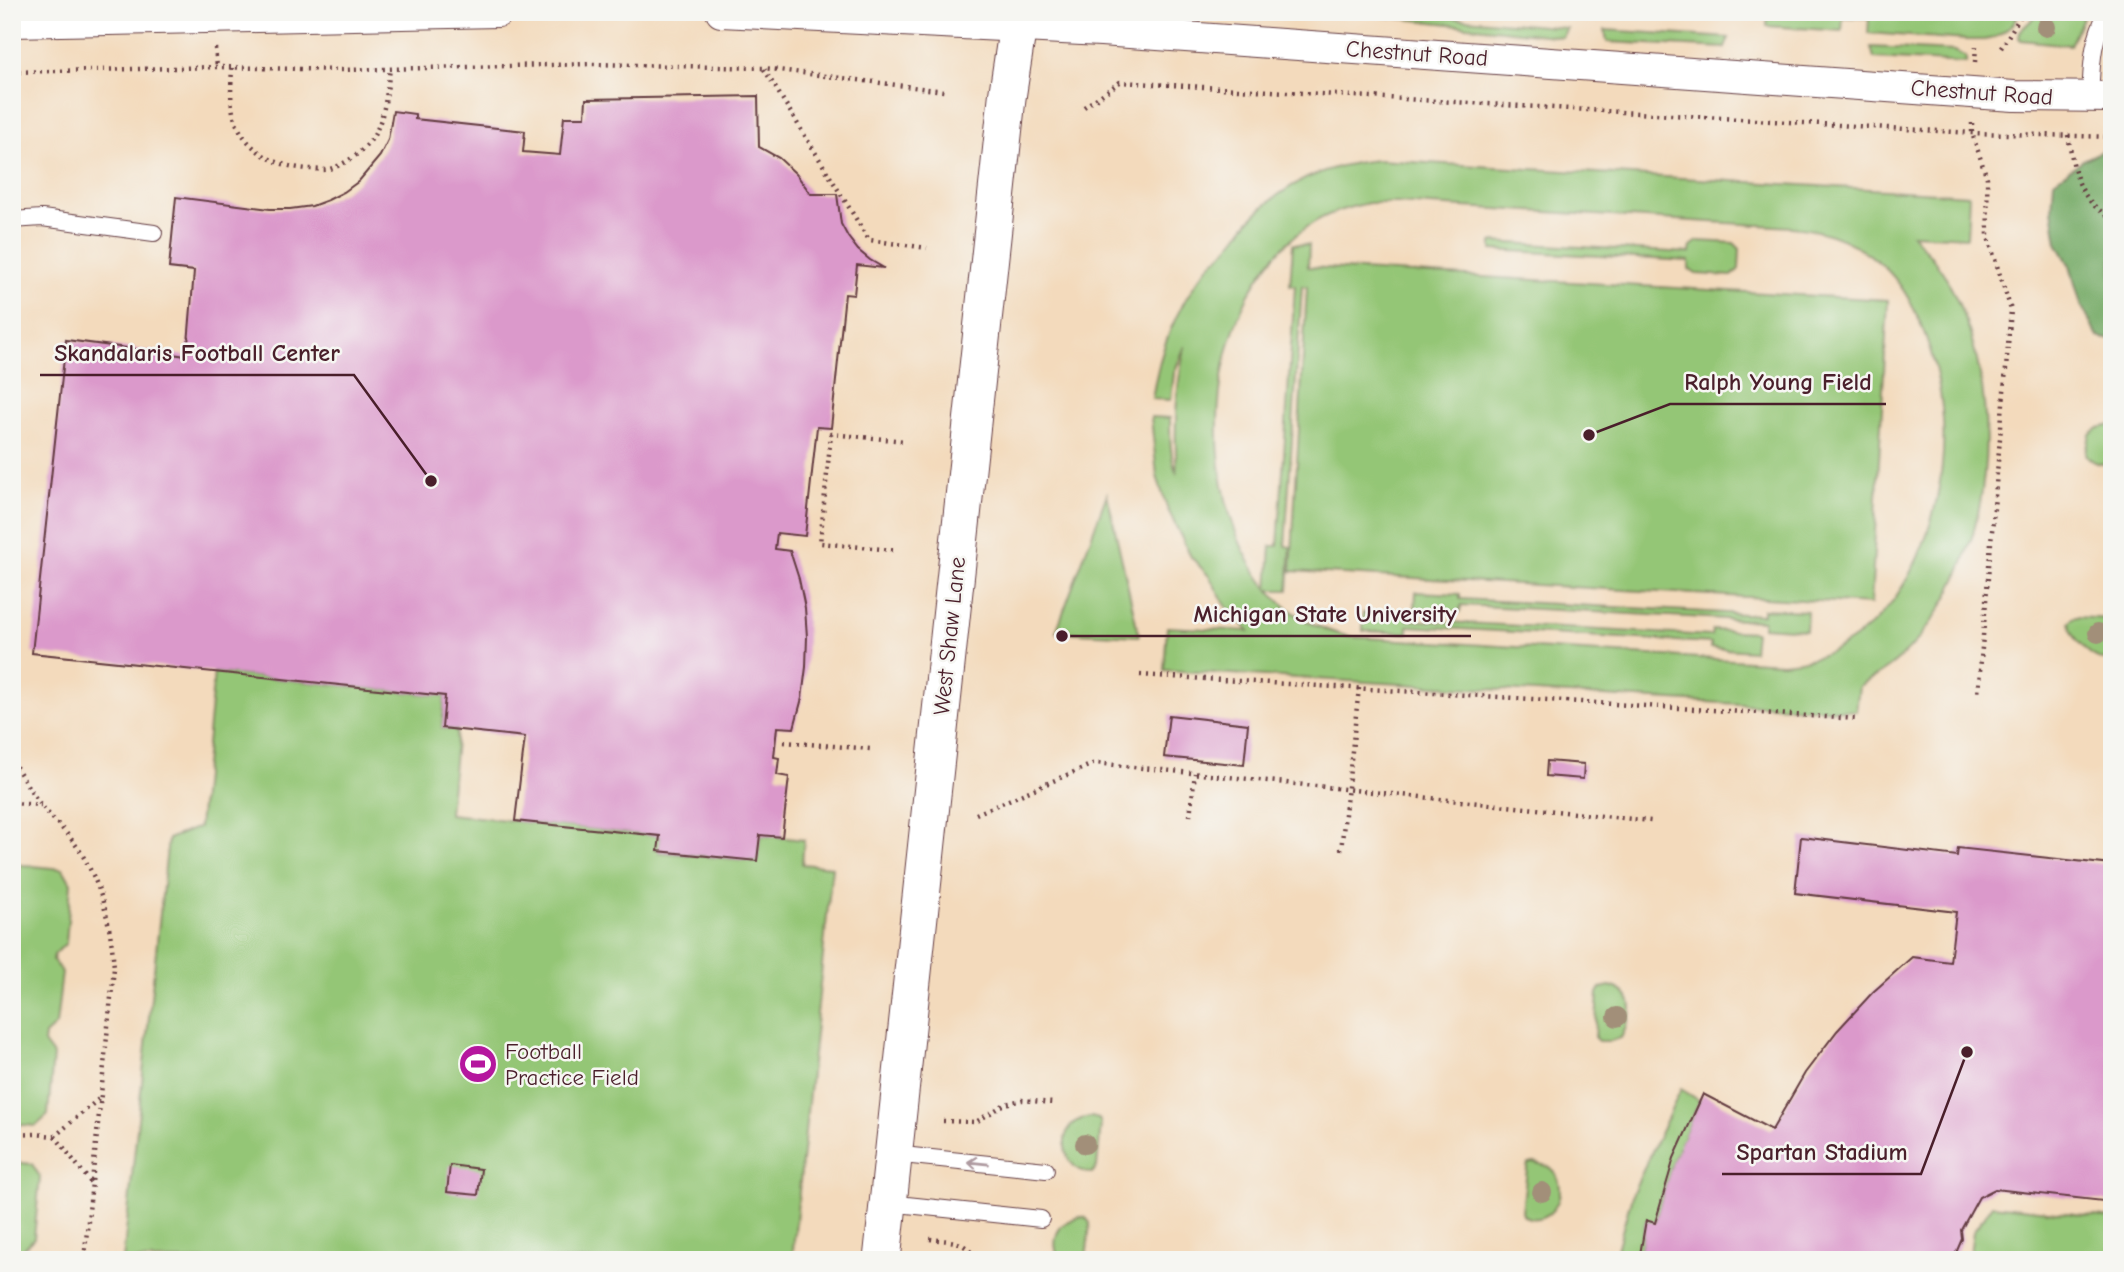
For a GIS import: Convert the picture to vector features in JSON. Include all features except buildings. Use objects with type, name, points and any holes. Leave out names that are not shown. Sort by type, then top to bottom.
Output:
[{"type":"street","points":[[12,22],[171,16],[498,12]]},
{"type":"street","name":"Chestnut Road","points":[[721,12],[1019,20],[1115,32],[2039,97],[2101,97]]},
{"type":"street","name":"West Shaw Lane","points":[[882,1260],[1006,111],[1019,20]]},
{"type":"lane","points":[[2101,97],[2092,53],[2097,30],[2107,12]]},
{"type":"lane","points":[[12,220],[42,218],[154,233]]},
{"type":"lane","points":[[893,1154],[1046,1170]]},
{"type":"lane","points":[[888,1203],[1041,1219]]},
{"type":"path","points":[[2001,48],[2023,12]]},
{"type":"path","points":[[1976,46],[1972,133],[1987,178],[1988,237],[2011,310],[1978,694]]},
{"type":"path","points":[[12,72],[592,64],[763,68],[944,91]]},
{"type":"path","points":[[232,68],[231,103],[237,126],[251,145],[269,160],[294,168],[329,170],[354,157],[371,140],[380,123],[390,68]]},
{"type":"path","points":[[763,68],[869,240],[927,248]]},
{"type":"path","points":[[1084,107],[1120,82],[1972,133],[2112,136]]},
{"type":"path","points":[[2068,135],[2081,190],[2091,204],[2112,218]]},
{"type":"path","points":[[893,550],[820,543],[831,434],[905,441]]},
{"type":"path","points":[[1140,675],[1858,719]]},
{"type":"path","points":[[1341,850],[1359,688]]},
{"type":"path","points":[[784,742],[871,749]]},
{"type":"path","points":[[12,761],[41,805],[62,826],[79,849],[105,904],[112,936],[114,968],[84,1260]]},
{"type":"path","points":[[976,814],[1095,763],[1651,821]]},
{"type":"path","points":[[1190,816],[1195,774]]},
{"type":"path","points":[[12,803],[41,805]]},
{"type":"path","points":[[12,1135],[55,1136],[101,1097]]},
{"type":"path","points":[[943,1121],[976,1122],[1005,1104],[1022,1100],[1053,1103]]},
{"type":"path","points":[[55,1136],[92,1184]]},
{"type":"path","points":[[930,1239],[959,1242],[967,1246],[978,1260]]},
{"type":"green space","points":[[1371,12],[1567,28],[1562,37],[1370,15]]},
{"type":"green space","points":[[1768,12],[2020,12],[2014,23],[1994,38],[1967,40],[1868,33],[1869,18],[1843,17],[1842,31],[1767,26]]},
{"type":"green space","points":[[2040,12],[2086,12],[2070,45],[2021,40],[2020,31]]},
{"type":"green space","points":[[1605,30],[1729,38],[1725,48],[1607,42]]},
{"type":"green space","points":[[1871,47],[1955,51],[1966,57],[1966,63],[1874,58]]},
{"type":"green space","points":[[2112,148],[2112,340],[2098,337],[2081,305],[2070,266],[2057,243],[2052,210],[2054,181],[2083,160]]},
{"type":"green space","points":[[1378,160],[1969,195],[1967,237],[1912,234],[1945,276],[1966,322],[1979,371],[1985,423],[1984,476],[1975,527],[1958,576],[1932,621],[1899,659],[1859,686],[1856,711],[1164,670],[1167,627],[1249,631],[1226,606],[1209,576],[1191,557],[1167,508],[1157,476],[1151,417],[1170,418],[1170,439],[1177,474],[1176,410],[1185,346],[1174,373],[1171,400],[1152,399],[1159,363],[1170,330],[1186,299],[1207,268],[1263,207],[1308,178],[1360,162]],"holes":[[[1369,203],[1792,227],[1840,238],[1872,257],[1901,286],[1918,318],[1936,373],[1943,420],[1943,459],[1937,499],[1925,539],[1908,577],[1886,610],[1857,637],[1822,655],[1782,663],[1351,637],[1317,626],[1286,607],[1269,590],[1288,590],[1291,547],[1285,546],[1302,286],[1307,287],[1291,571],[1871,604],[1888,300],[1308,267],[1309,245],[1293,244],[1290,285],[1295,286],[1278,546],[1271,546],[1268,589],[1243,548],[1226,501],[1219,449],[1220,396],[1230,343],[1248,295],[1276,254],[1313,223],[1333,213]]]},
{"type":"green space","points":[[1698,241],[1734,243],[1740,249],[1739,269],[1732,276],[1696,274],[1689,269],[1689,261],[1492,250],[1492,242],[1690,253],[1691,246]]},
{"type":"green space","points":[[2112,425],[2112,465],[2094,462],[2086,454],[2090,434],[2099,428]]},
{"type":"green space","points":[[1107,494],[1139,636],[1056,632]]},
{"type":"green space","points":[[1416,592],[1460,594],[1460,599],[1763,615],[1763,609],[1807,611],[1806,630],[1763,627],[1763,621],[1461,605],[1460,612],[1415,609]]},
{"type":"green space","points":[[1363,613],[1407,615],[1408,620],[1711,636],[1712,630],[1755,632],[1753,651],[1711,648],[1711,643],[1408,626],[1408,633],[1363,631]]},
{"type":"green space","points":[[2076,617],[2112,619],[2112,660],[2098,658],[2084,648],[2074,636],[2069,622]]},
{"type":"green space","name":"Football Practice Field","points":[[214,672],[445,696],[442,728],[457,730],[449,814],[660,836],[659,852],[757,861],[760,835],[804,840],[802,864],[832,867],[792,1260],[123,1260],[168,839],[199,827]]},
{"type":"green space","points":[[12,864],[63,869],[71,883],[66,943],[54,955],[53,960],[62,972],[56,1025],[45,1035],[44,1043],[53,1055],[48,1115],[36,1126],[12,1124]]},
{"type":"green space","points":[[1610,986],[1620,990],[1630,1000],[1630,1014],[1621,1038],[1598,1041],[1595,1038],[1598,993],[1601,988]]},
{"type":"green space","points":[[1681,1089],[1700,1101],[1674,1158],[1655,1223],[1646,1221],[1639,1259],[1616,1253],[1633,1192]]},
{"type":"green space","points":[[1080,1119],[1099,1119],[1101,1124],[1097,1167],[1092,1173],[1074,1166],[1069,1159],[1065,1141],[1071,1125]]},
{"type":"green space","points":[[12,1162],[32,1164],[40,1177],[34,1238],[23,1249],[22,1254],[26,1260],[12,1260]]},
{"type":"green space","points":[[1528,1164],[1545,1165],[1552,1170],[1560,1189],[1556,1206],[1550,1213],[1534,1218],[1524,1216],[1522,1211]]},
{"type":"green space","points":[[1992,1205],[2112,1218],[2112,1260],[1969,1260],[1973,1232]]},
{"type":"green space","points":[[1080,1217],[1086,1218],[1090,1223],[1086,1260],[1059,1260],[1055,1245],[1058,1232],[1066,1223]]},
{"type":"place","name":"Ralph Young Field","points":[[1589,435]]},
{"type":"place","name":"Skandalaris Football Center","points":[[431,481]]},
{"type":"place","name":"Michigan State University","points":[[1062,636]]},
{"type":"place","name":"Spartan Stadium","points":[[1967,1052]]},
{"type":"place","name":"Football Practice Field","points":[[478,1064]]}]
